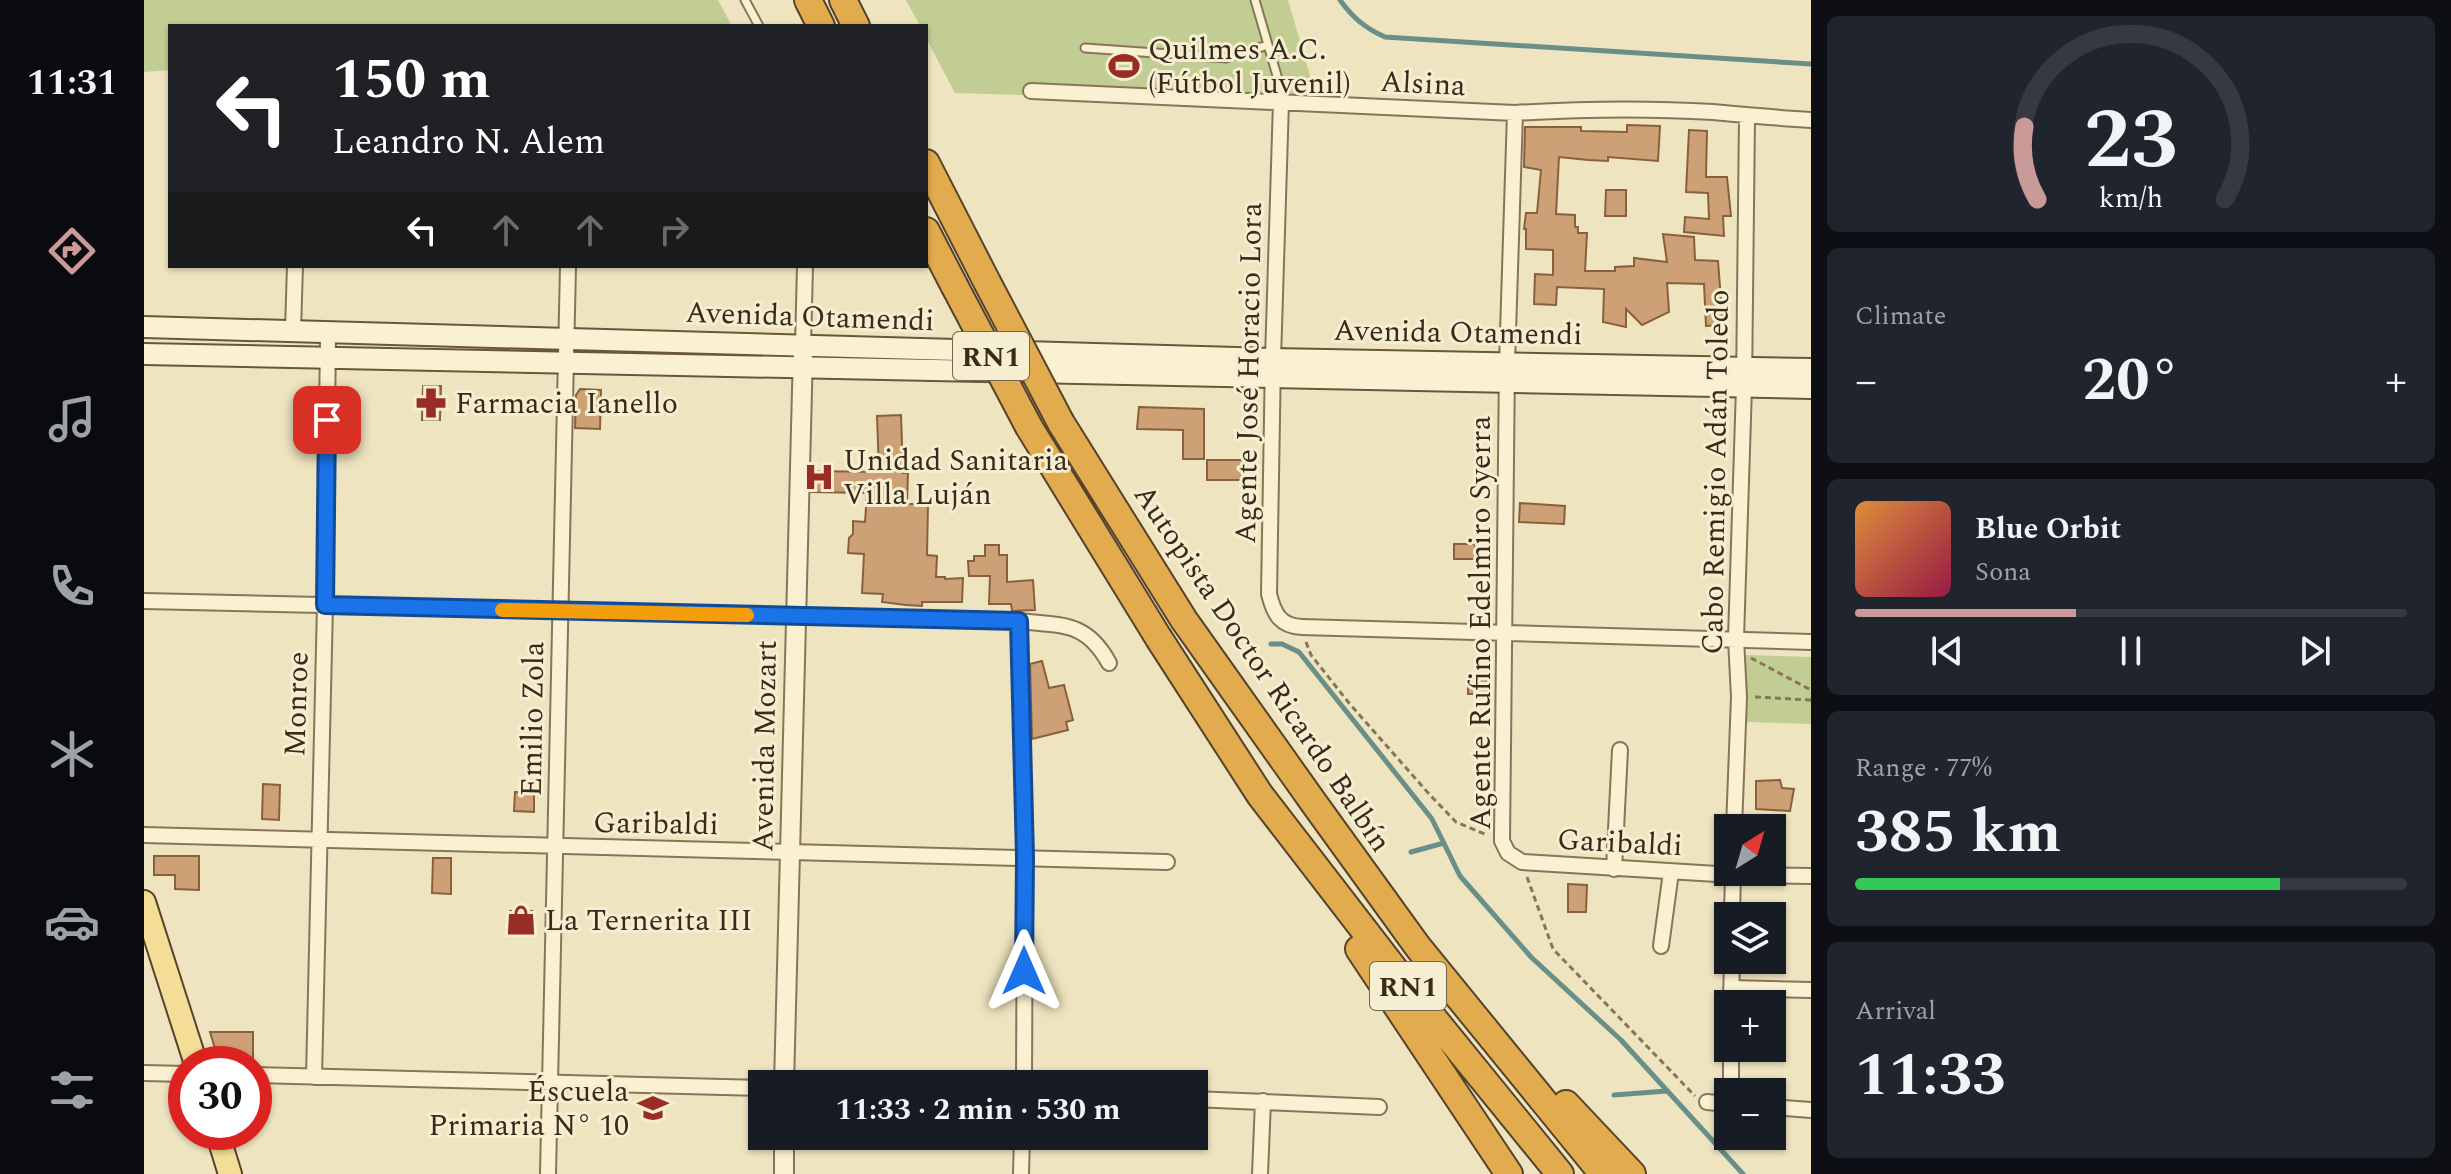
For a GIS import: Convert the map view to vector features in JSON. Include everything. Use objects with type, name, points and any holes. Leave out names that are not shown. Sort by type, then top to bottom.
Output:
[{"type":"highway","points":[[808,0],[820,24]]},
{"type":"highway","points":[[843,0],[855,24]]},
{"type":"highway","name":"Autopista Doctor Ricardo Balbín","points":[[928,167],[1061,423],[1184,620],[1418,947],[1603,1174]]},
{"type":"highway","name":"RN1","points":[[928,235],[1029,427],[1260,795],[1408,987],[1560,1174]]},
{"type":"highway","points":[[1260,795],[1509,1174]]},
{"type":"highway","points":[[1418,947],[1632,1174]]},
{"type":"main road","name":"Avenida Otamendi","points":[[144,327],[803,346],[1273,367]]},
{"type":"main road","name":"Avenida Otamendi","points":[[144,354],[802,367],[1273,367],[1744,378],[1811,388]]},
{"type":"main road","name":"Avenida Otamendi","points":[[1744,378],[1811,369]]},
{"type":"main road","points":[[144,902],[190,1046]]},
{"type":"main road","points":[[223,1150],[230,1174]]},
{"type":"street","name":"Alsina","points":[[1031,91],[1515,113],[1597,109],[1714,112],[1811,120]]},
{"type":"street","name":"Agente José Horacio Lora","points":[[1281,102],[1269,594],[1281,622],[1302,627]]},
{"type":"street","name":"Agente Rufino Edelmiro Syerra","points":[[1515,113],[1507,372],[1502,841],[1508,853],[1522,862]]},
{"type":"street","name":"Cabo Remigio Adán Toledo","points":[[1735,814],[1747,117]]},
{"type":"street","points":[[293,330],[295,268]]},
{"type":"street","name":"Emilio Zola","points":[[548,1174],[568,268]]},
{"type":"street","name":"Avenida Mozart","points":[[784,1070],[805,268]]},
{"type":"street","name":"Monroe","points":[[314,1077],[328,332]]},
{"type":"street","points":[[144,601],[1019,621],[1069,627],[1089,635],[1109,663]]},
{"type":"street","points":[[1019,621],[1025,857],[1024,1070]]},
{"type":"street","points":[[1302,627],[1736,645],[1811,642]]},
{"type":"street","points":[[1614,869],[1620,750]]},
{"type":"street","name":"Garibaldi","points":[[144,835],[1167,862]]},
{"type":"street","name":"Garibaldi","points":[[1522,862],[1714,873]]},
{"type":"street","points":[[1661,946],[1671,872]]},
{"type":"street","name":"Garibaldi","points":[[1786,875],[1811,876]]},
{"type":"street","points":[[1732,974],[1731,988],[1811,990]]},
{"type":"street","points":[[144,1073],[168,1074]]},
{"type":"street","points":[[272,1076],[748,1088]]},
{"type":"street","points":[[1208,1099],[1379,1107]]},
{"type":"street","points":[[1260,1174],[1263,1101]]},
{"type":"street","points":[[1707,1102],[1714,1103]]},
{"type":"street","points":[[1786,1108],[1811,1110]]},
{"type":"street","points":[[784,1150],[784,1174]]},
{"type":"street","points":[[1021,1174],[1022,1150]]},
{"type":"lane","points":[[745,0],[758,24]]},
{"type":"lane","points":[[1255,0],[1280,86],[1281,102]]},
{"type":"lane","points":[[1085,48],[1226,58],[1268,45]]},
{"type":"path","points":[[1302,627],[1311,655],[1430,795],[1456,822],[1502,841]]},
{"type":"path","points":[[1736,645],[1811,690]]},
{"type":"path","points":[[1739,697],[1811,700]]},
{"type":"path","name":"Agente Rufino Edelmiro Syerra","points":[[1522,862],[1553,949],[1695,1096],[1707,1102]]},
{"type":"green space","points":[[144,0],[718,0],[731,24],[168,24],[168,70],[144,72]]},
{"type":"green space","name":"Quilmes A.C. (Fútbol Juvenil)","points":[[906,0],[1288,0],[1318,103],[955,93],[928,42],[928,24],[919,24]]},
{"type":"green space","points":[[1746,655],[1811,657],[1811,724],[1745,722]]},
{"type":"building","points":[[1627,125],[1660,126],[1658,161],[1559,157],[1556,214],[1575,215],[1578,233],[1587,233],[1585,271],[1615,271],[1615,267],[1634,266],[1634,258],[1667,262],[1663,234],[1694,237],[1695,260],[1718,261],[1723,325],[1706,326],[1704,284],[1667,283],[1669,312],[1642,325],[1626,309],[1626,327],[1603,322],[1604,289],[1557,287],[1556,305],[1534,304],[1535,274],[1553,275],[1553,250],[1526,249],[1526,213],[1537,213],[1541,170],[1524,167],[1525,127],[1581,127],[1581,131],[1627,132]]},
{"type":"building","points":[[1689,130],[1707,131],[1706,177],[1727,177],[1731,216],[1723,216],[1724,236],[1684,232],[1685,217],[1709,219],[1708,193],[1686,192]]},
{"type":"building","points":[[1606,190],[1626,190],[1626,216],[1605,216]]},
{"type":"building","name":"Farmacia Ianello","points":[[423,386],[441,386],[440,420],[422,420]]},
{"type":"building","points":[[580,389],[601,390],[600,429],[575,428],[576,395]]},
{"type":"building","points":[[1139,407],[1204,409],[1204,459],[1183,459],[1183,430],[1137,429]]},
{"type":"building","points":[[901,415],[903,473],[908,473],[907,504],[928,504],[927,555],[937,556],[936,577],[963,578],[962,602],[906,605],[882,602],[883,594],[862,593],[864,554],[848,553],[853,521],[865,522],[867,493],[811,492],[812,471],[879,472],[877,416]]},
{"type":"building","points":[[1207,460],[1244,460],[1244,480],[1207,480]]},
{"type":"building","points":[[1520,503],[1565,506],[1564,524],[1519,522]]},
{"type":"building","points":[[1454,544],[1475,544],[1475,559],[1454,559]]},
{"type":"building","points":[[985,545],[999,545],[999,555],[1007,555],[1007,582],[1033,580],[1035,610],[1012,611],[1011,604],[989,604],[990,576],[969,576],[968,561],[974,561],[974,556],[985,556]]},
{"type":"building","points":[[1042,661],[1049,688],[1064,685],[1073,720],[1066,722],[1068,730],[1032,739],[1030,664]]},
{"type":"building","points":[[1473,675],[1487,675],[1487,694],[1468,694],[1468,680],[1473,680]]},
{"type":"building","points":[[1780,780],[1782,788],[1794,789],[1790,811],[1756,809],[1756,781]]},
{"type":"building","points":[[263,784],[280,785],[279,820],[262,819]]},
{"type":"building","points":[[515,792],[534,793],[534,812],[514,811]]},
{"type":"building","points":[[154,856],[199,856],[199,890],[175,889],[175,875],[154,875]]},
{"type":"building","points":[[433,858],[451,858],[451,894],[432,893]]},
{"type":"building","points":[[1568,884],[1587,885],[1586,912],[1568,912]]},
{"type":"building","name":"La Ternerita III","points":[[510,911],[532,911],[532,930],[510,930]]},
{"type":"building","points":[[210,1032],[253,1032],[253,1046],[214,1046]]},
{"type":"waterway","points":[[1340,0],[1360,22],[1385,37],[1811,64]]},
{"type":"waterway","points":[[1271,644],[1282,644],[1299,652],[1432,819],[1460,876],[1531,957],[1621,1040],[1743,1174]]},
{"type":"waterway","points":[[1411,852],[1444,843]]},
{"type":"waterway","points":[[1614,1095],[1667,1091]]},
{"type":"slow traffic","points":[[502,610],[747,615]]},
{"type":"place","name":"Quilmes A.C. (Fútbol Juvenil)","points":[[1124,66]]},
{"type":"place","name":"Farmacia Ianello","points":[[431,403]]},
{"type":"place","name":"Unidad Sanitaria Villa Luján","points":[[819,477]]},
{"type":"place","name":"La Ternerita III","points":[[521,920]]},
{"type":"place","name":"Éscuela Primaria N° 10","points":[[653,1108]]},
{"type":"route","points":[[327,420],[325,605],[1019,621],[1025,857],[1024,971]]}]
